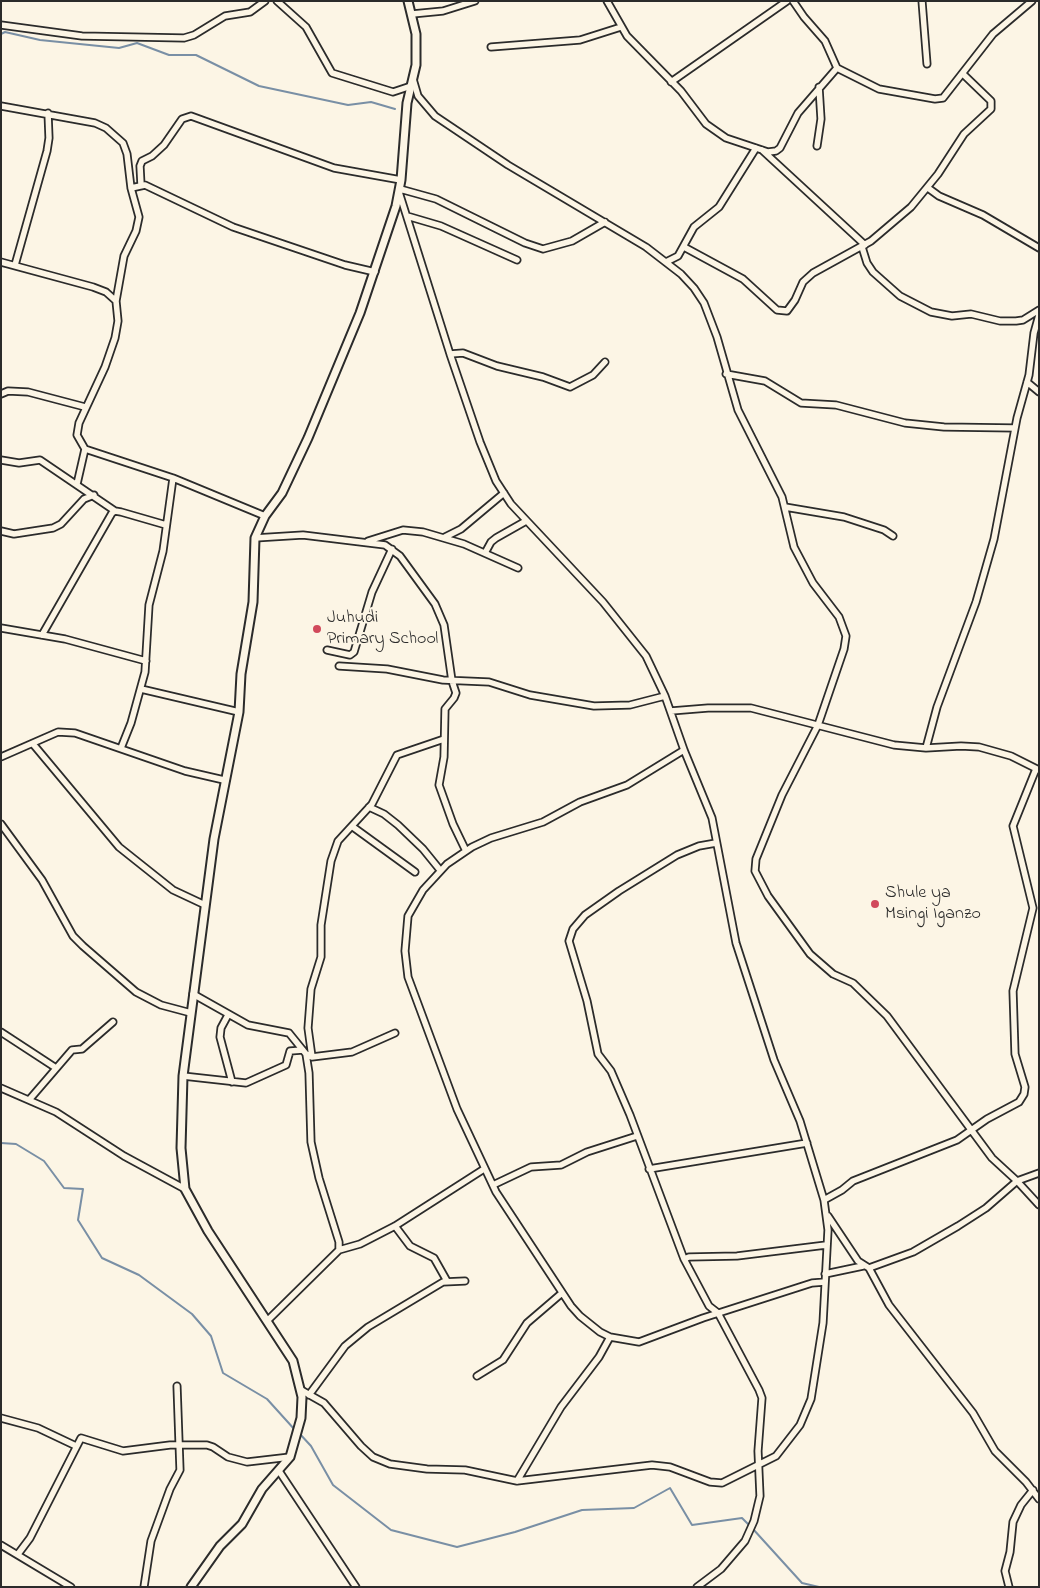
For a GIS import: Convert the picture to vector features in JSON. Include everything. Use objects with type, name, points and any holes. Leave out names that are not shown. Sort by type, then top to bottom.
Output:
[{"type":"street","points":[[1,25],[82,36],[184,38],[199,32],[225,16],[250,12],[266,1]]},
{"type":"street","points":[[277,1],[306,27],[332,73],[388,91],[400,91],[411,86]]},
{"type":"street","points":[[408,1],[416,34],[416,65],[413,79],[418,96],[435,116],[508,165],[605,222],[666,262],[694,288],[704,303],[717,337],[726,374],[738,410],[771,473],[786,507],[791,539],[799,558],[813,583],[839,617],[845,630],[846,645],[818,725],[782,795],[756,859],[755,871],[768,896],[810,954],[833,974],[854,983],[887,1016],[909,1043],[992,1158],[1039,1205]]},
{"type":"street","points":[[412,14],[443,11],[474,1]]},
{"type":"street","points":[[607,1],[621,27],[638,50],[671,82],[711,129],[726,138],[759,149],[772,152],[780,148],[798,113],[837,68]]},
{"type":"street","points":[[671,82],[787,1]]},
{"type":"street","points":[[793,1],[825,41],[837,68],[879,89],[935,99],[943,98],[993,34],[1032,1]]},
{"type":"street","points":[[922,1],[927,64]]},
{"type":"street","points":[[491,47],[580,40],[621,27]]},
{"type":"street","points":[[191,1587],[220,1546],[242,1524],[262,1489],[290,1457],[301,1418],[301,1390],[293,1361],[208,1231],[185,1189],[181,1148],[183,1076],[190,1013],[224,780],[239,712],[241,674],[253,602],[255,538],[265,516],[282,493],[294,470],[375,272],[400,190],[406,111],[416,65]]},
{"type":"street","points":[[684,247],[743,279],[771,306],[782,312],[792,306],[803,282],[813,273],[864,246],[893,223],[928,188],[964,134],[992,105],[991,101],[963,74]]},
{"type":"street","points":[[817,146],[821,119],[819,87]]},
{"type":"street","points":[[1,106],[95,123],[116,135],[127,154],[131,188],[139,217],[136,232],[124,256],[116,301],[118,321],[114,338],[105,368],[85,408],[78,435],[85,449],[77,484]]},
{"type":"street","points":[[15,265],[47,151],[49,138],[48,113]]},
{"type":"street","points":[[141,185],[140,166],[142,161],[152,156],[168,141],[182,119],[191,116],[334,168],[401,180]]},
{"type":"street","points":[[759,149],[864,246],[866,263],[873,272],[900,296],[931,312],[952,316],[971,314],[1000,321],[1023,320],[1039,310]]},
{"type":"street","points":[[666,262],[678,256],[694,227],[711,215],[759,149]]},
{"type":"street","points":[[131,188],[141,185],[149,187],[232,227],[344,265],[375,272]]},
{"type":"street","points":[[928,188],[939,196],[982,215],[1039,248]]},
{"type":"street","points":[[400,190],[436,199],[543,249],[572,241],[605,222]]},
{"type":"street","points":[[301,1390],[324,1403],[361,1446],[380,1460],[416,1468],[465,1470],[517,1480],[550,1478],[652,1465],[670,1467],[710,1482],[722,1483],[759,1467],[776,1456],[800,1424],[811,1399],[822,1331],[827,1214],[824,1200],[794,1104],[768,1042],[736,944],[712,818],[652,666],[627,630],[589,586],[526,522],[504,493],[486,458],[450,354],[400,190]]},
{"type":"street","points":[[407,216],[441,226],[517,260]]},
{"type":"street","points":[[1,262],[93,287],[106,292],[116,301]]},
{"type":"street","points":[[926,748],[937,707],[976,602],[986,567],[1002,505],[1015,428],[1028,382],[1034,333],[1039,315]]},
{"type":"street","points":[[450,354],[462,353],[497,366],[543,377],[570,387],[593,375],[604,362]]},
{"type":"street","points":[[726,374],[765,382],[801,403],[836,405],[905,423],[944,427],[1015,428]]},
{"type":"street","points":[[1028,382],[1039,392]]},
{"type":"street","points":[[1,394],[8,391],[28,392],[85,408]]},
{"type":"street","points":[[85,449],[173,478],[265,516]]},
{"type":"street","points":[[1,460],[19,462],[40,460],[116,510],[166,525]]},
{"type":"street","points":[[121,748],[141,689],[146,661],[149,605],[162,556],[173,478]]},
{"type":"street","points":[[445,537],[461,529],[504,493]]},
{"type":"street","points":[[1,531],[14,534],[53,528],[61,524],[84,499],[94,495]]},
{"type":"street","points":[[786,507],[844,517],[884,530],[893,536]]},
{"type":"street","points":[[42,635],[116,510]]},
{"type":"street","points":[[485,553],[491,542],[496,538],[526,522]]},
{"type":"street","points":[[366,542],[403,530],[445,537],[518,568]]},
{"type":"street","points":[[255,538],[303,535],[385,545],[392,549],[408,566],[440,613],[448,641],[452,681],[456,693],[445,709],[444,757],[440,785],[453,824],[466,851]]},
{"type":"street","points":[[327,650],[350,655],[354,652],[372,592],[392,549]]},
{"type":"street","points":[[1,628],[42,635],[146,661]]},
{"type":"street","points":[[338,666],[387,669],[452,681],[489,682],[530,695],[606,707],[641,703],[665,696]]},
{"type":"street","points":[[141,689],[239,712]]},
{"type":"street","points":[[671,711],[715,707],[751,708],[876,741],[926,748],[979,747],[1011,756],[1038,769],[1013,826],[1033,908],[1013,991],[1015,1054],[1025,1086],[1024,1094],[1019,1102],[929,1153],[853,1181],[824,1200]]},
{"type":"street","points":[[1,757],[33,744],[50,734],[75,733],[184,771],[224,780]]},
{"type":"street","points":[[312,1058],[308,1028],[311,994],[321,957],[320,932],[329,875],[338,841],[370,807],[398,755],[444,739]]},
{"type":"street","points":[[33,744],[119,847],[174,890],[205,905]]},
{"type":"street","points":[[684,750],[619,789],[580,802],[543,822],[491,838],[466,851],[440,870],[423,890],[408,916],[405,951],[407,971],[443,1073],[492,1185],[562,1293],[580,1316],[610,1338],[639,1342],[718,1313],[812,1283],[825,1282]]},
{"type":"street","points":[[370,807],[384,814],[404,830],[440,870]]},
{"type":"street","points":[[1,824],[42,880],[73,936],[83,946],[141,995],[161,1005],[190,1013]]},
{"type":"street","points":[[352,827],[415,872]]},
{"type":"street","points":[[697,1587],[704,1585],[732,1559],[751,1531],[760,1496],[758,1452],[762,1408],[759,1390],[718,1313],[710,1306],[684,1259],[611,1071],[598,1054],[590,1014],[569,941],[569,935],[586,915],[619,891],[677,855],[699,846],[716,843]]},
{"type":"street","points":[[193,994],[228,1015],[256,1027],[289,1033],[304,1052],[312,1058],[352,1052],[395,1032]]},
{"type":"street","points":[[228,1015],[221,1028],[220,1037],[232,1082]]},
{"type":"street","points":[[29,1100],[72,1050],[82,1048],[113,1022]]},
{"type":"street","points":[[1,1032],[56,1068]]},
{"type":"street","points":[[183,1076],[240,1084],[253,1081],[286,1065],[290,1051],[304,1052]]},
{"type":"street","points":[[304,1052],[309,1073],[311,1142],[318,1178],[339,1242],[339,1250]]},
{"type":"street","points":[[1,1088],[56,1112],[124,1156],[185,1189]]},
{"type":"street","points":[[492,1185],[531,1166],[561,1165],[587,1152],[637,1136]]},
{"type":"street","points":[[649,1169],[807,1143]]},
{"type":"street","points":[[267,1321],[339,1250],[360,1244],[395,1226],[484,1169]]},
{"type":"street","points":[[825,1274],[866,1267],[913,1252],[986,1208],[1017,1181],[1039,1172]]},
{"type":"street","points":[[827,1214],[844,1242],[866,1267],[889,1305],[973,1413],[995,1451],[1039,1498]]},
{"type":"street","points":[[395,1226],[410,1246],[427,1253],[439,1263],[447,1281]]},
{"type":"street","points":[[684,1259],[689,1257],[737,1256],[826,1245]]},
{"type":"street","points":[[309,1394],[320,1376],[345,1346],[400,1305],[417,1299],[447,1281],[466,1281]]},
{"type":"street","points":[[477,1376],[503,1360],[527,1323],[562,1293]]},
{"type":"street","points":[[517,1480],[561,1406],[599,1357],[610,1338]]},
{"type":"street","points":[[144,1587],[151,1541],[170,1489],[180,1470],[177,1386]]},
{"type":"street","points":[[1,1418],[38,1428],[76,1446]]},
{"type":"street","points":[[18,1554],[37,1525],[81,1438],[95,1441],[117,1450],[180,1446],[213,1447],[228,1456],[247,1462],[290,1457]]},
{"type":"street","points":[[279,1471],[356,1587]]},
{"type":"street","points":[[1009,1587],[1005,1571],[1013,1522],[1021,1505],[1033,1490]]},
{"type":"street","points":[[1,1545],[71,1587]]},
{"type":"waterway","points":[[1,34],[5,32],[40,40],[119,48],[137,43],[169,55],[196,55],[259,86],[348,105],[371,102],[395,109]]},
{"type":"waterway","points":[[1,1143],[16,1144],[44,1161],[64,1188],[83,1189],[78,1220],[102,1258],[139,1275],[192,1314],[211,1336],[223,1373],[267,1399],[295,1430]]},
{"type":"waterway","points":[[299,1433],[311,1446],[333,1485],[391,1530],[457,1547],[515,1532],[582,1510],[634,1508],[670,1488],[692,1525],[742,1518],[750,1526]]},
{"type":"waterway","points":[[753,1529],[802,1583],[819,1587]]},
{"type":"place","name":"Juhudi Primary School","points":[[317,629]]},
{"type":"place","name":"Shule ya Msingi Iganzo","points":[[875,904]]}]
